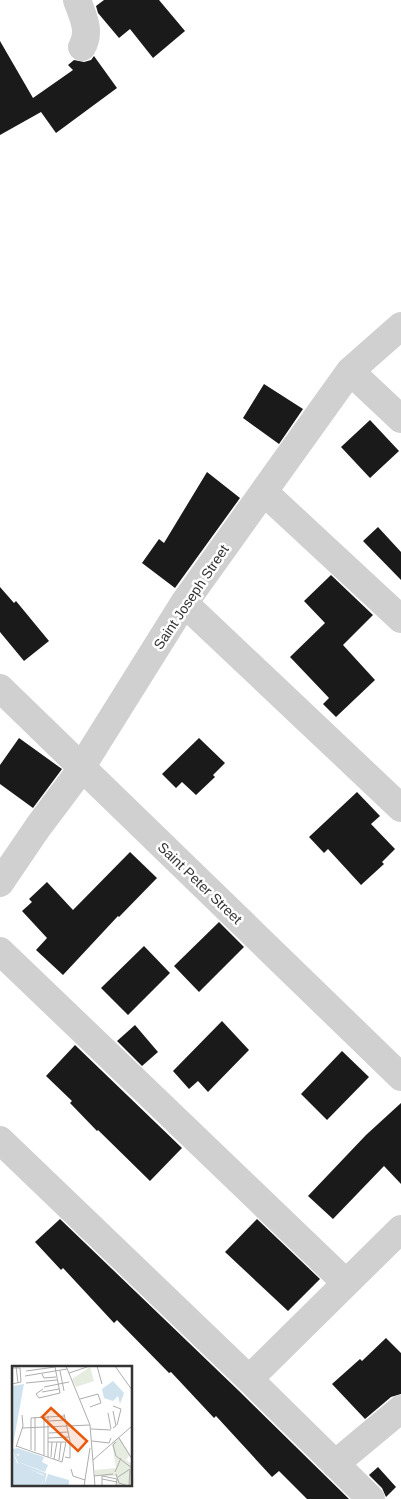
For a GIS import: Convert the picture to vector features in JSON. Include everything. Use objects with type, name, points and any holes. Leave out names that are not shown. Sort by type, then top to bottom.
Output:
[{"type":"street","points":[[78,0],[87,32],[86,40],[82,47]]},
{"type":"street","name":"Saint Joseph Street","points":[[0,883],[82,768],[184,603],[350,371],[401,326]]},
{"type":"street","points":[[350,371],[401,419]]},
{"type":"street","points":[[264,492],[401,619]]},
{"type":"street","points":[[184,603],[401,808]]},
{"type":"street","name":"Saint Peter Street","points":[[0,688],[401,1078]]},
{"type":"street","points":[[0,951],[346,1283]]},
{"type":"street","points":[[0,1140],[250,1379],[371,1499]]},
{"type":"street","points":[[250,1379],[401,1229]]},
{"type":"street","points":[[335,1464],[401,1409]]},
{"type":"building","points":[[104,0],[159,0],[185,31],[153,58],[130,29],[119,38],[98,13],[96,6]]},
{"type":"building","points":[[0,41],[33,98],[73,70],[68,65],[74,60],[84,62],[91,60],[94,56],[117,88],[56,133],[41,112],[0,135]]},
{"type":"building","points":[[264,384],[303,409],[279,444],[243,418]]},
{"type":"building","points":[[370,420],[399,451],[370,478],[341,447]]},
{"type":"building","points":[[207,472],[240,498],[175,588],[142,563],[159,539],[164,543]]},
{"type":"building","points":[[378,527],[401,552],[401,580],[363,541]]},
{"type":"building","points":[[331,575],[373,615],[343,645],[375,680],[336,717],[323,704],[329,698],[290,657],[325,623],[304,601]]},
{"type":"building","points":[[0,587],[14,603],[16,601],[49,641],[24,661],[0,632]]},
{"type":"building","points":[[19,738],[62,769],[33,808],[0,784],[0,765]]},
{"type":"building","points":[[199,738],[225,763],[213,775],[215,777],[196,795],[182,782],[176,788],[162,774]]},
{"type":"building","points":[[357,792],[380,816],[371,824],[395,849],[382,862],[384,864],[361,885],[328,849],[324,853],[309,837]]},
{"type":"building","points":[[130,852],[157,878],[118,916],[63,975],[36,950],[47,938],[22,911],[32,902],[29,899],[47,882],[73,910]]},
{"type":"building","points":[[219,922],[244,947],[199,992],[174,966]]},
{"type":"building","points":[[144,946],[170,973],[128,1015],[101,988]]},
{"type":"building","points":[[222,1021],[249,1050],[208,1092],[198,1081],[189,1089],[173,1071]]},
{"type":"building","points":[[135,1025],[158,1052],[142,1066],[117,1041]]},
{"type":"building","points":[[75,1045],[182,1148],[150,1181],[97,1131],[70,1103],[72,1101],[46,1076]]},
{"type":"building","points":[[342,1051],[369,1077],[327,1120],[301,1094]]},
{"type":"building","points":[[401,1103],[401,1184],[384,1166],[333,1219],[308,1196],[366,1135]]},
{"type":"building","points":[[60,1219],[349,1499],[307,1499],[279,1471],[272,1477],[216,1416],[214,1418],[171,1372],[169,1373],[117,1320],[114,1323],[63,1268],[61,1270],[35,1242]]},
{"type":"building","points":[[257,1219],[320,1279],[288,1311],[225,1252]]},
{"type":"building","points":[[386,1338],[401,1353],[401,1394],[391,1397],[365,1419],[332,1384],[360,1359],[362,1361]]},
{"type":"building","points":[[378,1467],[396,1487],[386,1497],[382,1488],[369,1475]]}]
